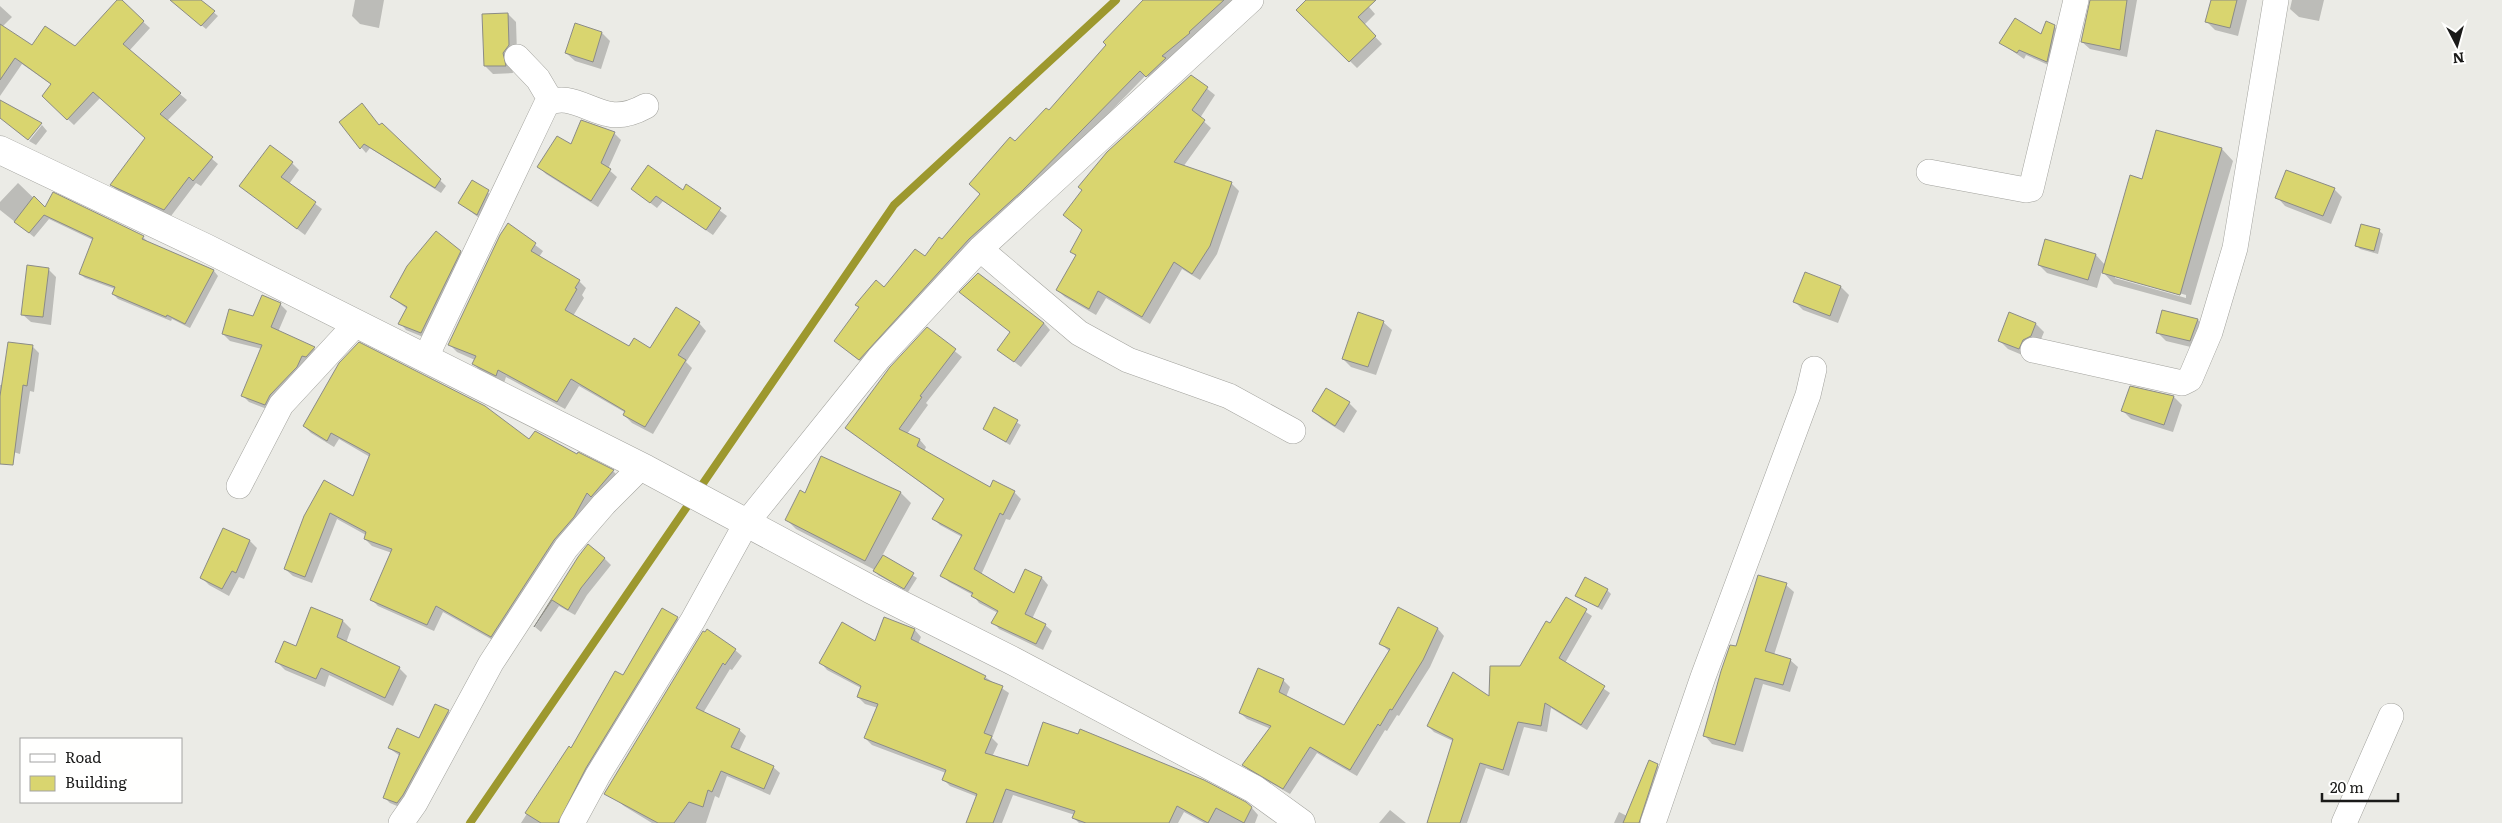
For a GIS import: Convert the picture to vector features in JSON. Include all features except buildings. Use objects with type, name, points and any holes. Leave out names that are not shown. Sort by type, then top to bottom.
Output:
[{"type":"street","points":[[572,823],[598,775],[694,620],[735,516],[980,248],[1251,0]]},
{"type":"street","points":[[1929,172],[2026,190],[2031,189],[2076,0]]},
{"type":"street","points":[[2033,350],[2182,383],[2190,379],[2210,332],[2235,248],[2276,0]]},
{"type":"street","points":[[517,57],[538,79],[551,101]]},
{"type":"street","points":[[425,359],[546,105],[551,101],[566,100],[609,115],[628,114],[646,106]]},
{"type":"street","points":[[0,150],[206,248],[643,468],[870,589],[1013,660],[1254,790],[1301,823]]},
{"type":"street","points":[[980,248],[1079,333],[1128,360],[1229,396],[1293,431]]},
{"type":"street","points":[[239,486],[281,405],[356,324]]},
{"type":"street","points":[[1653,823],[1703,677],[1808,395],[1814,369]]},
{"type":"street","points":[[401,823],[415,803],[490,663],[566,548],[604,504],[643,468]]},
{"type":"street","points":[[2344,823],[2391,716]]},
{"type":"waterway","points":[[470,823],[894,205],[1116,0]]}]
